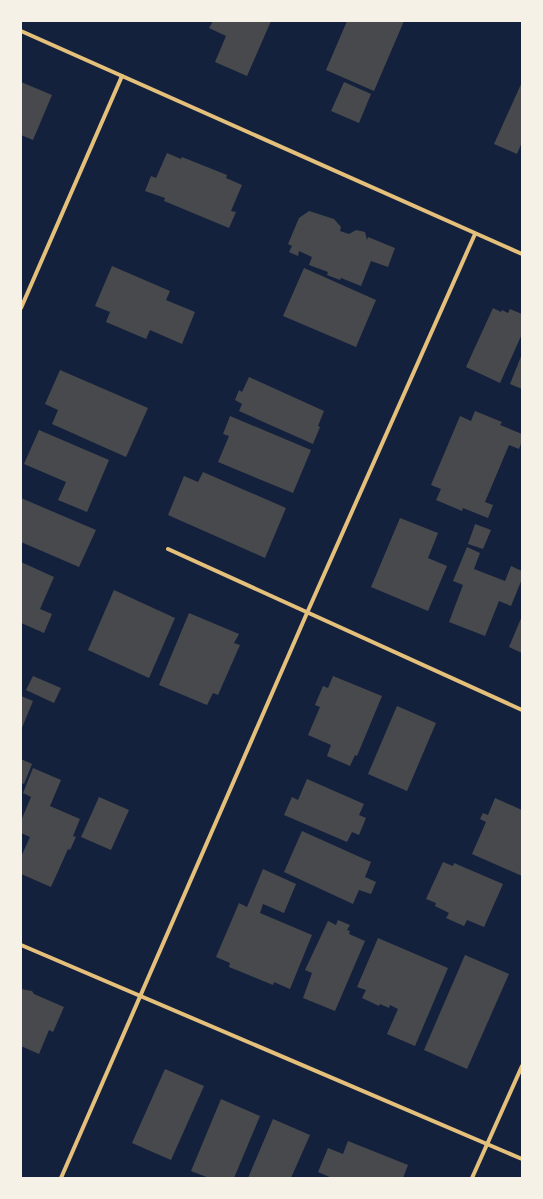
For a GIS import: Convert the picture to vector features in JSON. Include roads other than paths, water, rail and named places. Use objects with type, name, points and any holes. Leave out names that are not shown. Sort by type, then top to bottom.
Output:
[{"type":"street","points":[[21,31],[522,254]]},
{"type":"street","points":[[21,308],[122,76]]},
{"type":"street","points":[[61,1178],[307,613],[476,234]]},
{"type":"street","points":[[168,549],[522,710]]},
{"type":"street","points":[[21,945],[522,1159]]},
{"type":"street","points":[[472,1178],[522,1066]]}]
